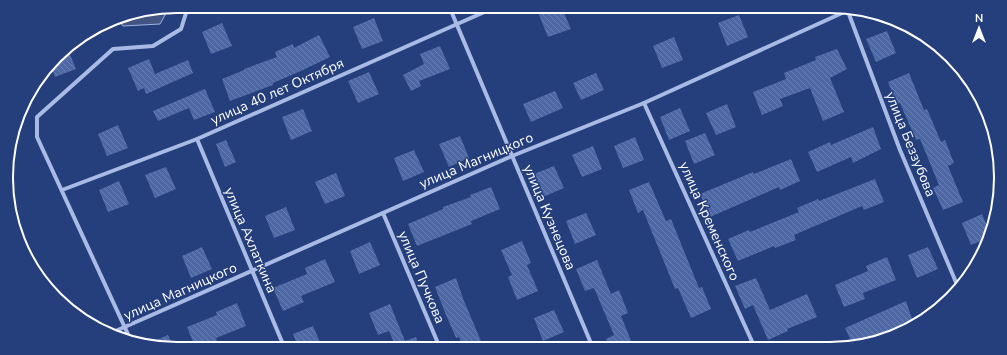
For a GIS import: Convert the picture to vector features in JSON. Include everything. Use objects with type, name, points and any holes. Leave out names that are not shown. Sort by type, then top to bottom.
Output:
[{"type":"street","points":[[128,334],[37,137],[37,117],[113,49],[153,46],[181,29],[187,13]]},
{"type":"street","name":"улица Кузнецова","points":[[452,13],[590,342]]},
{"type":"street","name":"улица 40 лет Октября","points":[[62,190],[197,139],[482,13]]},
{"type":"street","name":"улица Магницкого","points":[[118,330],[512,156],[644,103],[839,13]]},
{"type":"street","name":"улица Беззубова","points":[[850,14],[900,150],[956,282]]},
{"type":"street","name":"улица Кременского","points":[[644,103],[752,342]]},
{"type":"street","name":"улица Ахлаткина","points":[[197,139],[282,342]]},
{"type":"street","name":"улица Пучкова","points":[[383,213],[437,342]]},
{"type":"water","points":[[166,13],[160,24],[123,26],[121,24],[145,16]]},
{"type":"building","points":[[538,13],[564,13],[571,29],[548,37]]},
{"type":"building","points":[[739,15],[748,37],[727,46],[718,23]]},
{"type":"building","points":[[374,18],[383,41],[362,49],[353,27]]},
{"type":"building","points":[[222,23],[232,46],[211,54],[202,32]]},
{"type":"building","points":[[887,31],[896,53],[876,62],[866,39]]},
{"type":"building","points":[[319,35],[330,57],[273,83],[273,85],[230,101],[222,79],[277,57],[275,52],[293,44],[294,48]]},
{"type":"building","points":[[674,37],[683,60],[662,68],[653,46]]},
{"type":"building","points":[[440,46],[450,69],[419,81],[421,86],[411,91],[403,75],[424,64],[420,54]]},
{"type":"building","points":[[837,49],[847,69],[830,78],[844,112],[823,121],[810,88],[780,99],[783,106],[762,115],[753,92],[786,79],[784,73],[816,60],[815,57]]},
{"type":"building","points":[[70,53],[76,69],[55,77],[53,71]]},
{"type":"building","points":[[149,59],[155,74],[188,60],[193,73],[146,94],[144,88],[138,91],[128,68]]},
{"type":"building","points":[[369,72],[379,94],[358,103],[348,81]]},
{"type":"building","points":[[596,73],[604,90],[581,100],[573,83]]},
{"type":"building","points":[[909,73],[924,110],[927,109],[941,142],[945,140],[954,163],[948,166],[963,202],[943,210],[933,188],[939,185],[920,139],[916,140],[900,103],[897,104],[888,82]]},
{"type":"building","points":[[205,89],[215,112],[194,120],[189,108],[158,121],[153,111]]},
{"type":"building","points":[[555,91],[563,108],[531,122],[523,104]]},
{"type":"building","points":[[727,104],[736,127],[716,135],[706,113]]},
{"type":"building","points":[[680,108],[690,131],[669,140],[660,117]]},
{"type":"building","points":[[303,109],[312,131],[291,140],[282,117]]},
{"type":"building","points":[[118,125],[128,148],[107,156],[98,134]]},
{"type":"building","points":[[873,127],[881,149],[853,163],[851,157],[817,172],[808,152],[830,142],[831,145]]},
{"type":"building","points":[[705,133],[715,155],[694,164],[685,141]]},
{"type":"building","points":[[460,136],[469,158],[449,167],[439,144]]},
{"type":"building","points":[[635,137],[644,160],[623,168],[614,146]]},
{"type":"building","points":[[226,140],[236,162],[225,167],[216,144]]},
{"type":"building","points":[[593,146],[602,169],[582,177],[572,155]]},
{"type":"building","points":[[414,150],[424,172],[403,181],[394,158]]},
{"type":"building","points":[[791,159],[800,181],[780,190],[779,187],[710,217],[700,194],[753,172],[754,174]]},
{"type":"building","points":[[554,166],[564,188],[543,197],[534,174]]},
{"type":"building","points":[[166,167],[176,189],[155,198],[145,175]]},
{"type":"building","points":[[336,173],[345,196],[325,204],[315,182]]},
{"type":"building","points":[[875,179],[884,202],[864,210],[862,206],[794,235],[796,240],[775,248],[774,246],[738,261],[728,239],[749,230],[750,232],[799,212],[797,208],[818,199],[819,201]]},
{"type":"building","points":[[119,181],[129,204],[108,212],[99,190]]},
{"type":"building","points":[[649,182],[666,221],[671,219],[699,288],[702,287],[711,309],[691,318],[678,288],[675,289],[643,210],[638,213],[629,190]]},
{"type":"building","points":[[491,187],[500,209],[471,221],[472,224],[417,246],[408,224],[443,209],[443,207],[471,197],[470,195]]},
{"type":"building","points":[[286,207],[295,230],[274,238],[265,216]]},
{"type":"building","points":[[586,213],[596,235],[575,244],[566,221]]},
{"type":"building","points":[[982,214],[987,225],[981,241],[971,245],[962,223]]},
{"type":"building","points":[[522,241],[531,263],[527,265],[538,291],[517,300],[508,277],[512,275],[501,250]]},
{"type":"building","points":[[370,242],[380,265],[359,274],[350,251]]},
{"type":"building","points":[[202,247],[212,269],[191,278],[182,256]]},
{"type":"building","points":[[928,247],[938,269],[917,278],[908,255]]},
{"type":"building","points":[[887,257],[896,280],[863,293],[865,299],[844,307],[835,285],[868,271],[866,266]]},
{"type":"building","points":[[325,259],[335,282],[301,296],[304,302],[283,311],[273,288],[307,274],[305,268]]},
{"type":"building","points":[[597,260],[611,294],[619,290],[628,313],[621,316],[632,342],[607,342],[606,339],[614,335],[594,288],[585,291],[576,269]]},
{"type":"building","points":[[456,278],[481,342],[461,342],[459,337],[456,338],[435,287]]},
{"type":"building","points":[[756,278],[770,310],[807,294],[817,317],[787,329],[788,331],[768,340],[753,305],[745,309],[735,286]]},
{"type":"building","points":[[906,301],[912,320],[882,333],[851,341],[845,328]]},
{"type":"building","points":[[237,303],[246,326],[216,338],[217,341],[214,342],[193,342],[187,327],[217,315],[216,312]]},
{"type":"building","points":[[390,304],[405,341],[416,337],[418,342],[394,342],[389,331],[378,335],[369,313]]},
{"type":"building","points":[[554,310],[564,332],[543,341],[534,318]]},
{"type":"building","points":[[313,326],[320,342],[296,342],[293,334]]},
{"type":"building","points":[[168,335],[171,342],[167,342],[155,341]]}]
